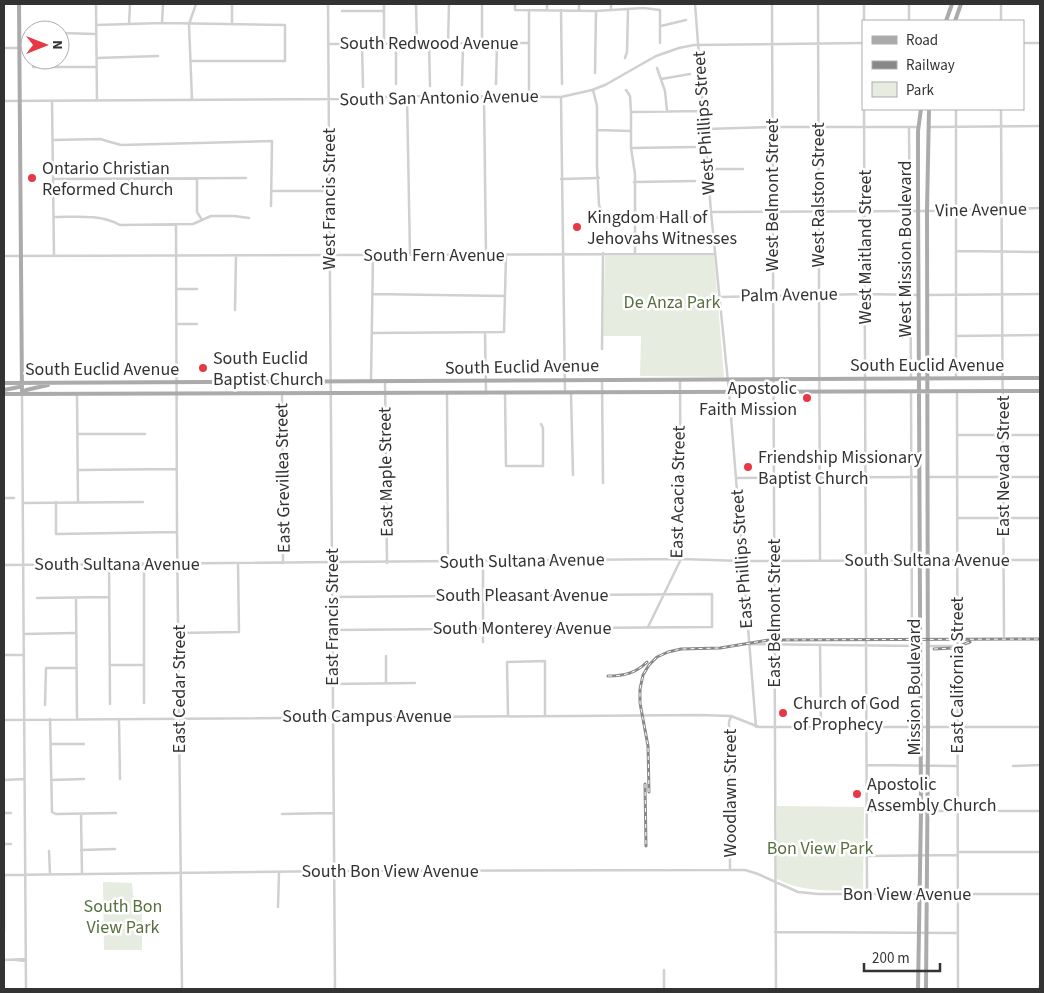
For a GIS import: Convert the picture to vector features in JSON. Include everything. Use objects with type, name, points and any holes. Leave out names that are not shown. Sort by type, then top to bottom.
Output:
[{"type":"main road","points":[[19,4],[20,48]]},
{"type":"main road","points":[[946,20],[952,4]]},
{"type":"main road","points":[[956,20],[961,4]]},
{"type":"main road","points":[[20,70],[22,394]]},
{"type":"main road","name":"West Mission Boulevard","points":[[918,989],[921,765],[918,210],[921,110]]},
{"type":"main road","name":"West Mission Boulevard","points":[[927,385],[928,110]]},
{"type":"main road","name":"South Euclid Avenue","points":[[4,383],[1040,378]]},
{"type":"main road","points":[[254,394],[255,382]]},
{"type":"main road","points":[[4,392],[20,387],[22,383]]},
{"type":"main road","points":[[22,394],[27,390],[63,383]]},
{"type":"main road","points":[[99,383],[99,394]]},
{"type":"main road","name":"Mission Boulevard","points":[[926,989],[928,933],[927,385]]},
{"type":"main road","name":"South Euclid Avenue","points":[[4,392],[22,394],[1040,392]]},
{"type":"street","points":[[96,4],[97,101]]},
{"type":"street","points":[[129,24],[130,4]]},
{"type":"street","points":[[162,23],[163,4]]},
{"type":"street","points":[[192,100],[189,24],[196,4]]},
{"type":"street","points":[[232,4],[232,24]]},
{"type":"street","name":"West Francis Street","points":[[328,4],[330,44],[329,255],[331,394]]},
{"type":"street","points":[[384,4],[384,44]]},
{"type":"street","points":[[416,4],[417,44]]},
{"type":"street","points":[[448,43],[449,4]]},
{"type":"street","points":[[482,4],[482,43]]},
{"type":"street","points":[[515,4],[515,10],[643,8],[660,10],[660,42]]},
{"type":"street","points":[[547,4],[547,10]]},
{"type":"street","points":[[579,4],[579,10]]},
{"type":"street","points":[[611,4],[611,9]]},
{"type":"street","name":"West Phillips Street","points":[[695,4],[711,212],[729,392]]},
{"type":"street","name":"West Belmont Street","points":[[772,4],[773,386]]},
{"type":"street","name":"West Ralston Street","points":[[818,4],[820,561]]},
{"type":"street","points":[[864,4],[864,20]]},
{"type":"street","points":[[909,4],[910,20]]},
{"type":"street","points":[[1001,4],[1001,20]]},
{"type":"street","points":[[626,58],[628,9]]},
{"type":"street","points":[[529,10],[529,96]]},
{"type":"street","points":[[561,10],[562,84]]},
{"type":"street","points":[[595,73],[596,10]]},
{"type":"street","points":[[342,11],[384,11]]},
{"type":"street","points":[[660,26],[686,20]]},
{"type":"street","points":[[96,25],[162,23],[285,25],[285,60],[191,61]]},
{"type":"street","points":[[70,33],[96,34]]},
{"type":"street","points":[[429,43],[430,86]]},
{"type":"street","points":[[462,43],[462,85]]},
{"type":"street","points":[[496,84],[497,43]]},
{"type":"street","name":"South Redwood Avenue","points":[[330,44],[528,43]]},
{"type":"street","name":"South San Antonio Avenue","points":[[4,102],[329,99],[407,96],[561,97],[592,90],[656,56],[678,48],[699,45],[862,43]]},
{"type":"street","points":[[1024,43],[1040,43]]},
{"type":"street","points":[[362,44],[363,86]]},
{"type":"street","points":[[396,44],[396,84]]},
{"type":"street","points":[[4,48],[20,48]]},
{"type":"street","points":[[97,58],[158,56]]},
{"type":"street","points":[[70,67],[96,67]]},
{"type":"street","points":[[657,68],[665,92],[667,111]]},
{"type":"street","points":[[661,80],[690,74]]},
{"type":"street","points":[[592,90],[597,106],[597,166],[599,205],[602,213]]},
{"type":"street","points":[[626,90],[630,96],[631,148],[635,174],[635,254]]},
{"type":"street","points":[[407,96],[410,255]]},
{"type":"street","points":[[484,97],[486,255]]},
{"type":"street","points":[[561,97],[565,392]]},
{"type":"street","points":[[52,101],[54,256]]},
{"type":"street","name":"West Maitland Street","points":[[864,110],[867,894]]},
{"type":"street","points":[[956,110],[956,378]]},
{"type":"street","name":"East Nevada Street","points":[[1002,110],[1001,252],[1004,636]]},
{"type":"street","points":[[631,112],[704,111]]},
{"type":"street","points":[[927,128],[1040,126]]},
{"type":"street","points":[[909,127],[911,379]]},
{"type":"street","points":[[705,129],[919,127]]},
{"type":"street","points":[[597,130],[631,131]]},
{"type":"street","points":[[53,140],[100,140],[121,145],[272,141],[271,206]]},
{"type":"street","points":[[631,148],[695,147]]},
{"type":"street","points":[[708,169],[743,169]]},
{"type":"street","points":[[197,178],[198,212],[202,220]]},
{"type":"street","points":[[54,179],[246,178]]},
{"type":"street","points":[[562,179],[599,178]]},
{"type":"street","points":[[129,179],[129,194]]},
{"type":"street","points":[[163,179],[163,193]]},
{"type":"street","points":[[634,182],[695,181]]},
{"type":"street","points":[[272,191],[329,191]]},
{"type":"street","name":"Vine Avenue","points":[[711,212],[927,211],[1040,208]]},
{"type":"street","points":[[634,218],[692,217],[700,214]]},
{"type":"street","points":[[54,217],[100,217],[120,225],[193,224],[211,216],[249,218]]},
{"type":"street","name":"East Cedar Street","points":[[176,224],[182,989]]},
{"type":"street","points":[[956,251],[1040,252]]},
{"type":"street","points":[[602,349],[603,253]]},
{"type":"street","name":"South Fern Avenue","points":[[4,256],[715,254]]},
{"type":"street","points":[[235,310],[236,255]]},
{"type":"street","points":[[371,382],[373,255]]},
{"type":"street","points":[[372,333],[504,332],[506,256]]},
{"type":"street","points":[[177,289],[197,288]]},
{"type":"street","points":[[372,294],[505,296]]},
{"type":"street","points":[[927,295],[1040,294]]},
{"type":"street","name":"Palm Avenue","points":[[720,296],[919,295]]},
{"type":"street","points":[[177,324],[197,324]]},
{"type":"street","points":[[485,332],[486,393]]},
{"type":"street","points":[[956,336],[1040,336]]},
{"type":"street","name":"East Acacia Street","points":[[648,627],[681,560],[680,379]]},
{"type":"street","points":[[602,380],[603,483]]},
{"type":"street","name":"East Maple Street","points":[[384,382],[387,563]]},
{"type":"street","name":"East Belmont Street","points":[[773,386],[776,989]]},
{"type":"street","points":[[911,391],[912,646]]},
{"type":"street","name":"East California Street","points":[[957,391],[958,989]]},
{"type":"street","name":"East Phillips Street","points":[[729,392],[756,727]]},
{"type":"street","points":[[447,393],[448,562]]},
{"type":"street","points":[[505,393],[506,466],[543,466],[543,428],[541,424]]},
{"type":"street","points":[[571,393],[573,475]]},
{"type":"street","points":[[22,394],[26,989]]},
{"type":"street","points":[[77,394],[78,502]]},
{"type":"street","name":"East Grevillea Street","points":[[282,394],[283,563]]},
{"type":"street","name":"East Francis Street","points":[[331,394],[335,989]]},
{"type":"street","points":[[78,434],[145,434]]},
{"type":"street","points":[[957,435],[1040,435]]},
{"type":"street","points":[[78,470],[177,469]]},
{"type":"street","points":[[736,478],[919,477]]},
{"type":"street","points":[[927,477],[1040,477]]},
{"type":"street","points":[[5,498],[14,498]]},
{"type":"street","points":[[56,502],[56,534],[177,532]]},
{"type":"street","points":[[22,503],[143,502]]},
{"type":"street","points":[[957,518],[1040,518]]},
{"type":"street","name":"South Sultana Avenue","points":[[4,565],[681,560],[1040,560]]},
{"type":"street","points":[[483,562],[483,642]]},
{"type":"street","points":[[178,633],[239,632],[238,563]]},
{"type":"street","points":[[109,564],[110,704]]},
{"type":"street","points":[[144,564],[144,703]]},
{"type":"street","name":"South Pleasant Avenue","points":[[332,597],[712,594],[712,627]]},
{"type":"street","points":[[37,598],[109,598]]},
{"type":"street","points":[[76,598],[77,719]]},
{"type":"street","name":"South Monterey Avenue","points":[[332,630],[712,627]]},
{"type":"street","points":[[24,634],[75,633]]},
{"type":"street","points":[[748,644],[920,646]]},
{"type":"street","points":[[820,645],[821,727]]},
{"type":"street","points":[[928,646],[958,646]]},
{"type":"street","points":[[4,655],[24,655]]},
{"type":"street","points":[[386,656],[386,683]]},
{"type":"street","points":[[508,715],[507,662],[545,661],[546,715]]},
{"type":"street","points":[[110,665],[144,665]]},
{"type":"street","points":[[45,705],[46,668],[76,668]]},
{"type":"street","points":[[333,684],[415,683]]},
{"type":"street","name":"South Campus Avenue","points":[[4,720],[508,715],[731,716]]},
{"type":"street","points":[[731,716],[756,727],[1040,727]]},
{"type":"street","name":"Woodlawn Street","points":[[730,870],[729,722],[731,716]]},
{"type":"street","points":[[50,719],[52,812],[56,814],[116,814]]},
{"type":"street","points":[[119,719],[120,780]]},
{"type":"street","points":[[51,744],[84,744]]},
{"type":"street","points":[[867,765],[957,766]]},
{"type":"street","points":[[1012,766],[1040,765]]},
{"type":"street","points":[[52,780],[84,778]]},
{"type":"street","points":[[4,780],[24,779]]},
{"type":"street","points":[[867,811],[1040,811]]},
{"type":"street","points":[[4,813],[11,813]]},
{"type":"street","points":[[282,814],[333,813]]},
{"type":"street","points":[[81,814],[82,874]]},
{"type":"street","points":[[4,844],[11,844]]},
{"type":"street","points":[[81,850],[115,849]]},
{"type":"street","points":[[50,852],[50,874]]},
{"type":"street","points":[[867,856],[1040,852]]},
{"type":"street","name":"South Bon View Avenue","points":[[4,875],[334,871],[745,870],[775,882]]},
{"type":"street","points":[[278,907],[279,872]]},
{"type":"street","points":[[4,875],[4,931]]},
{"type":"street","name":"Bon View Avenue","points":[[775,882],[798,892],[818,894],[1040,894]]},
{"type":"street","points":[[775,932],[958,933]]},
{"type":"street","points":[[4,960],[26,960]]},
{"type":"street","points":[[664,970],[664,989]]},
{"type":"green space","name":"De Anza Park","points":[[605,256],[714,256],[724,377],[640,376],[641,336],[603,336]]},
{"type":"green space","name":"Bon View Park","points":[[777,806],[864,807],[863,891],[808,889],[777,879]]},
{"type":"green space","name":"South Bon View Park","points":[[103,882],[132,883],[133,896],[142,902],[142,950],[104,950]]},
{"type":"railway","points":[[649,792],[648,746],[640,703],[640,689],[643,675],[649,665],[657,657],[668,652],[681,649],[720,648],[769,640],[1040,639]]},
{"type":"railway","points":[[934,649],[953,648],[970,642]]},
{"type":"railway","points":[[608,676],[629,673],[639,669],[647,662]]},
{"type":"railway","points":[[645,784],[646,846]]},
{"type":"place","name":"Ontario Christian Reformed Church","points":[[32,178]]},
{"type":"place","name":"Kingdom Hall of Jehovahs Witnesses","points":[[577,227]]},
{"type":"place","name":"South Euclid Baptist Church","points":[[203,368]]},
{"type":"place","name":"Apostolic Faith Mission","points":[[807,398]]},
{"type":"place","name":"Friendship Missionary Baptist Church","points":[[748,467]]},
{"type":"place","name":"Church of God of Prophecy","points":[[783,713]]},
{"type":"place","name":"Apostolic Assembly Church","points":[[857,794]]}]
